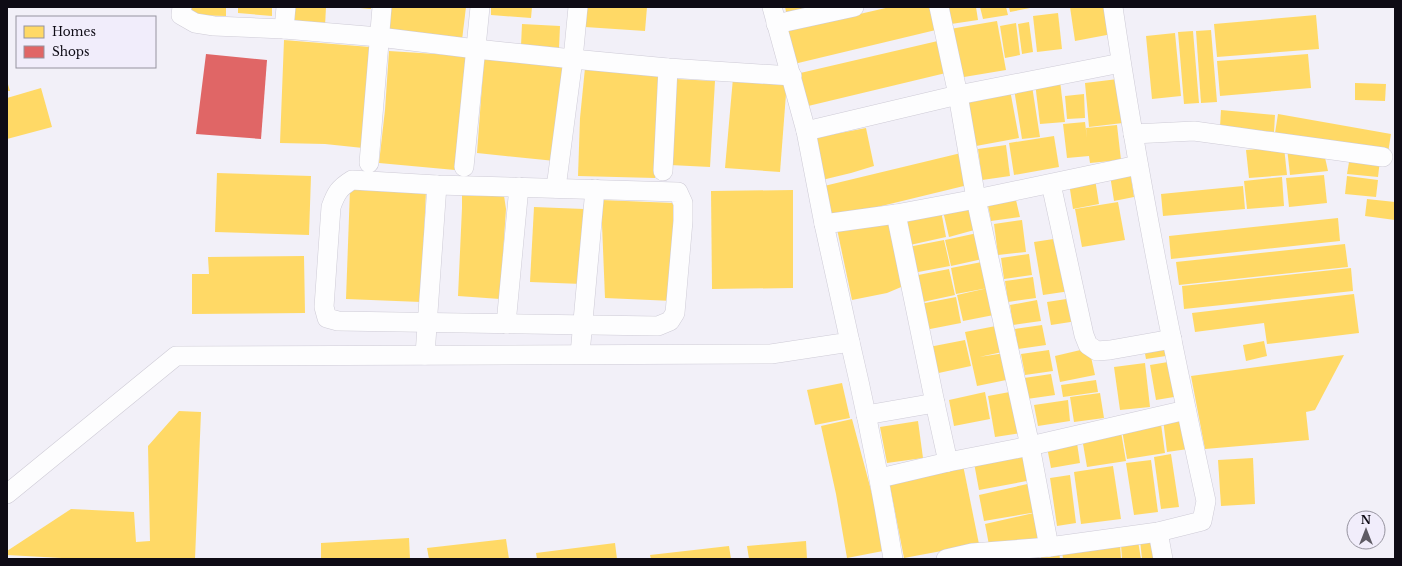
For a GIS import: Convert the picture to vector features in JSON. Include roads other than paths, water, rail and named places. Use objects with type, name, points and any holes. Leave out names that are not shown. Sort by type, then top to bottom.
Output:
[{"type":"street","points":[[182,7],[181,15],[195,23],[214,26],[284,29],[378,37],[476,49],[668,68],[792,76]]},
{"type":"street","points":[[284,29],[286,7]]},
{"type":"street","points":[[370,163],[378,37],[382,7]]},
{"type":"street","points":[[464,167],[480,7]]},
{"type":"street","points":[[556,188],[574,59],[578,7]]},
{"type":"street","points":[[854,7],[774,15],[806,131],[824,224],[862,389],[866,415],[880,478],[893,559]]},
{"type":"street","points":[[940,7],[958,95],[976,199],[1030,446],[1049,547]]},
{"type":"street","points":[[946,559],[972,553],[1049,547],[1158,532],[1202,521],[1206,501],[1186,410],[1138,165],[1113,7]]},
{"type":"street","points":[[806,131],[958,95],[1121,63]]},
{"type":"street","points":[[663,171],[668,68]]},
{"type":"street","points":[[1133,134],[1194,131],[1383,157]]},
{"type":"street","points":[[824,224],[896,214],[976,199],[1138,165]]},
{"type":"street","points":[[352,180],[437,185],[519,187],[678,192],[683,203],[683,221],[675,313],[670,322],[658,326],[338,321],[327,318],[324,307],[331,208],[341,187],[352,180]]},
{"type":"street","points":[[1051,184],[1084,335],[1088,345],[1098,351],[1172,339]]},
{"type":"street","points":[[425,355],[437,185]]},
{"type":"street","points":[[506,324],[519,187]]},
{"type":"street","points":[[580,354],[595,189]]},
{"type":"street","points":[[896,214],[948,462]]},
{"type":"street","points":[[7,494],[176,356],[771,354],[850,342]]},
{"type":"street","points":[[866,415],[935,403]]},
{"type":"street","points":[[880,478],[948,462],[1030,446],[1186,410]]},
{"type":"street","points":[[1158,532],[1163,559]]}]
